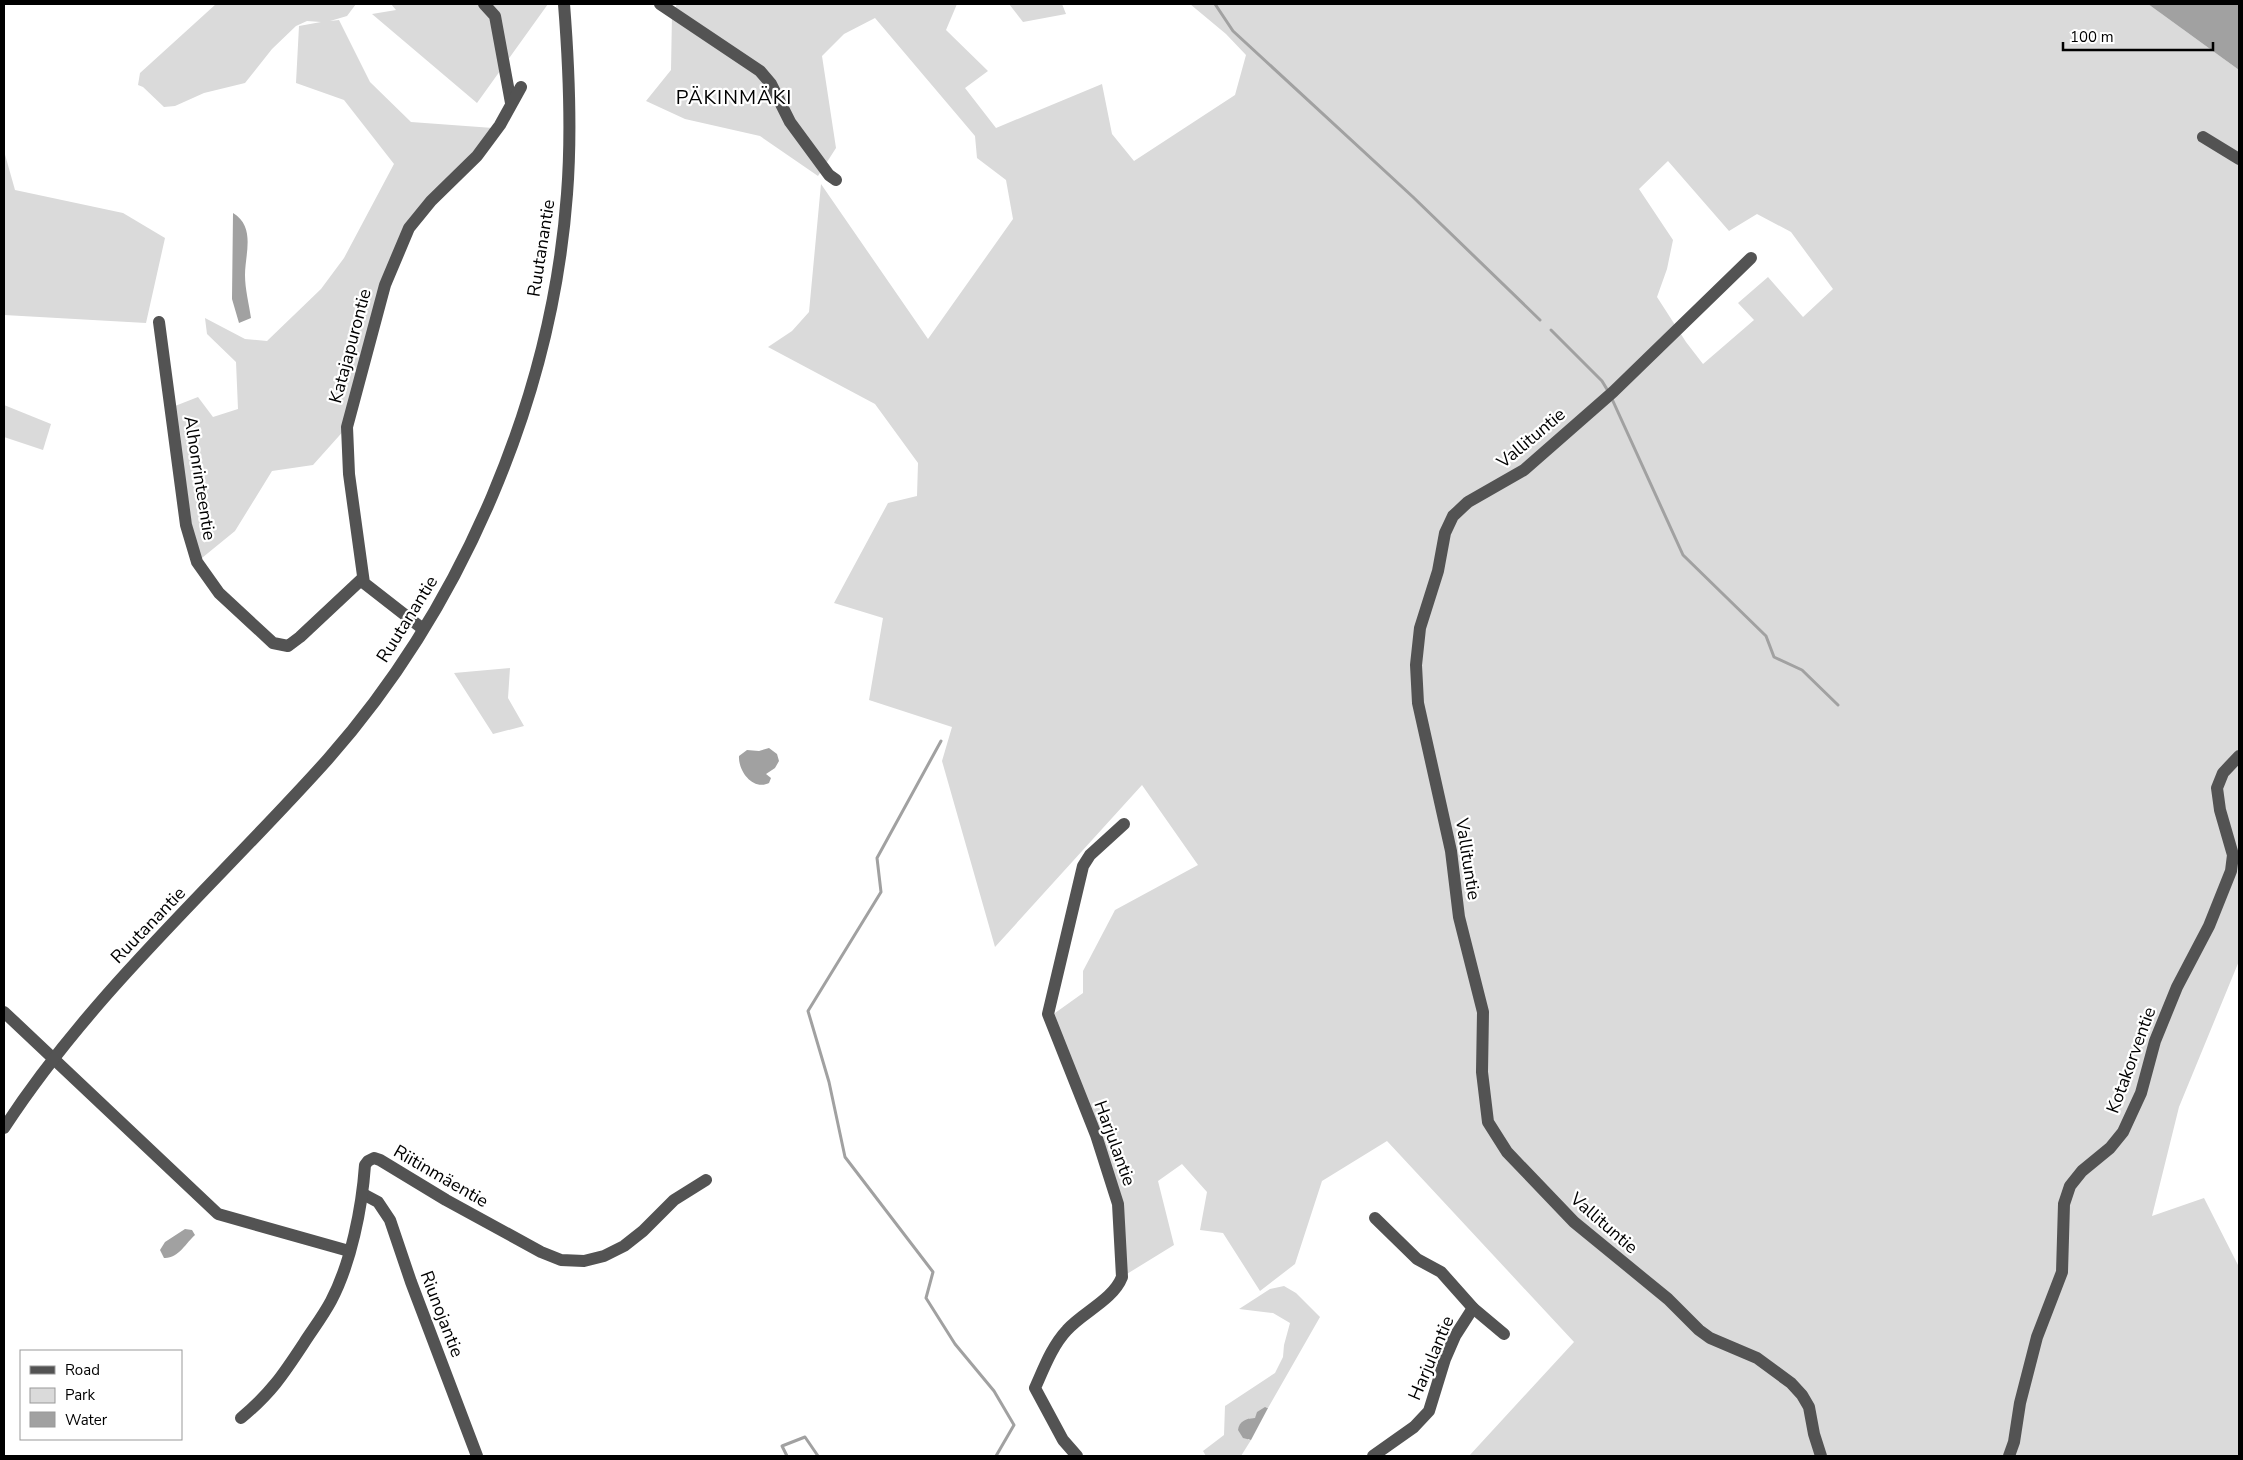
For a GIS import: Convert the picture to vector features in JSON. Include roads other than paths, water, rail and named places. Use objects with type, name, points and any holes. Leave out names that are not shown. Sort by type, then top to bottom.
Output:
[{"type":"street","points":[[484,4],[495,16],[511,103]]},
{"type":"street","name":"Ruutanantie","points":[[4,1128],[27,1093],[88,1014],[330,756],[375,700],[423,629],[460,565],[507,458],[523,414],[548,320],[559,258],[568,179],[568,75],[564,4]]},
{"type":"street","points":[[660,4],[760,71],[771,84],[796,130],[829,175],[836,180]]},
{"type":"street","name":"Katajapurontie","points":[[363,578],[350,474],[347,427],[385,285],[409,228],[431,201],[477,156],[500,125],[521,87]]},
{"type":"street","points":[[2203,137],[2239,159]]},
{"type":"street","name":"Vallituntie","points":[[1751,258],[1610,395],[1524,470],[1468,502],[1453,516],[1445,534],[1438,571],[1420,628],[1416,665],[1418,703],[1451,851],[1460,917],[1483,1012],[1482,1072],[1488,1122],[1507,1152],[1568,1216],[1668,1300],[1699,1330],[1710,1338],[1757,1358],[1791,1383],[1810,1407],[1814,1434],[1821,1456]]},
{"type":"street","name":"Alhonrinteentie","points":[[159,322],[186,525],[197,562],[219,594],[273,643],[288,646],[363,578]]},
{"type":"street","points":[[363,578],[364,583],[423,629]]},
{"type":"street","name":"Kotakorventie","points":[[2009,1456],[2014,1442],[2020,1403],[2038,1337],[2062,1272],[2064,1204],[2070,1186],[2082,1171],[2110,1148],[2123,1132],[2141,1094],[2155,1041],[2177,987],[2209,926],[2231,871],[2233,855],[2220,810],[2218,788],[2223,774],[2239,756]]},
{"type":"street","name":"Harjulantie","points":[[1077,1456],[1062,1440],[1035,1388],[1048,1358],[1066,1332],[1085,1312],[1118,1286],[1122,1277],[1120,1215],[1096,1135],[1049,1022],[1048,1014],[1083,866],[1094,850],[1124,824]]},
{"type":"street","points":[[4,1012],[218,1214],[349,1251]]},
{"type":"street","name":"Riitinmäentie","points":[[241,1418],[266,1398],[282,1378],[322,1317],[341,1277],[349,1251],[363,1194],[365,1165],[368,1161],[374,1158],[541,1252],[561,1260],[584,1261],[604,1256],[624,1246],[643,1232],[674,1200],[706,1180]]},
{"type":"street","name":"Riunojantie","points":[[363,1194],[378,1202],[390,1220],[411,1282],[477,1456]]},
{"type":"street","points":[[1375,1218],[1417,1259],[1441,1272],[1473,1308],[1504,1334]]},
{"type":"street","name":"Harjulantie","points":[[1373,1456],[1414,1427],[1429,1411],[1445,1359],[1455,1336],[1473,1308]]},
{"type":"water","points":[[2148,4],[2239,4],[2239,70]]},
{"type":"water","points":[[233,213],[245,226],[248,241],[245,280],[251,318],[239,323],[232,299]]},
{"type":"water","points":[[769,748],[777,754],[779,761],[775,768],[766,774],[771,778],[769,783],[763,785],[752,782],[741,768],[739,756],[747,750],[759,751]]},
{"type":"water","points":[[185,1229],[192,1230],[195,1235],[178,1253],[169,1258],[164,1258],[160,1250],[165,1242]]},
{"type":"water","points":[[1265,1407],[1268,1408],[1251,1440],[1243,1438],[1238,1430],[1240,1424],[1246,1419],[1255,1418],[1257,1412]]},
{"type":"waterway","points":[[1215,4],[1233,31],[1413,197],[1540,320]]},
{"type":"waterway","points":[[1551,330],[1602,381],[1608,391]]},
{"type":"waterway","points":[[1612,399],[1683,555],[1766,636],[1774,657],[1802,670],[1838,705]]},
{"type":"waterway","points":[[941,741],[877,858],[881,892],[808,1011],[829,1082],[845,1157],[933,1272],[926,1298],[955,1344],[994,1391],[1014,1425],[996,1456]]},
{"type":"waterway","points":[[787,1456],[782,1446],[805,1437],[818,1456]]},
{"type":"district","name":"PÄKINMÄKI","points":[[734,97]]}]
